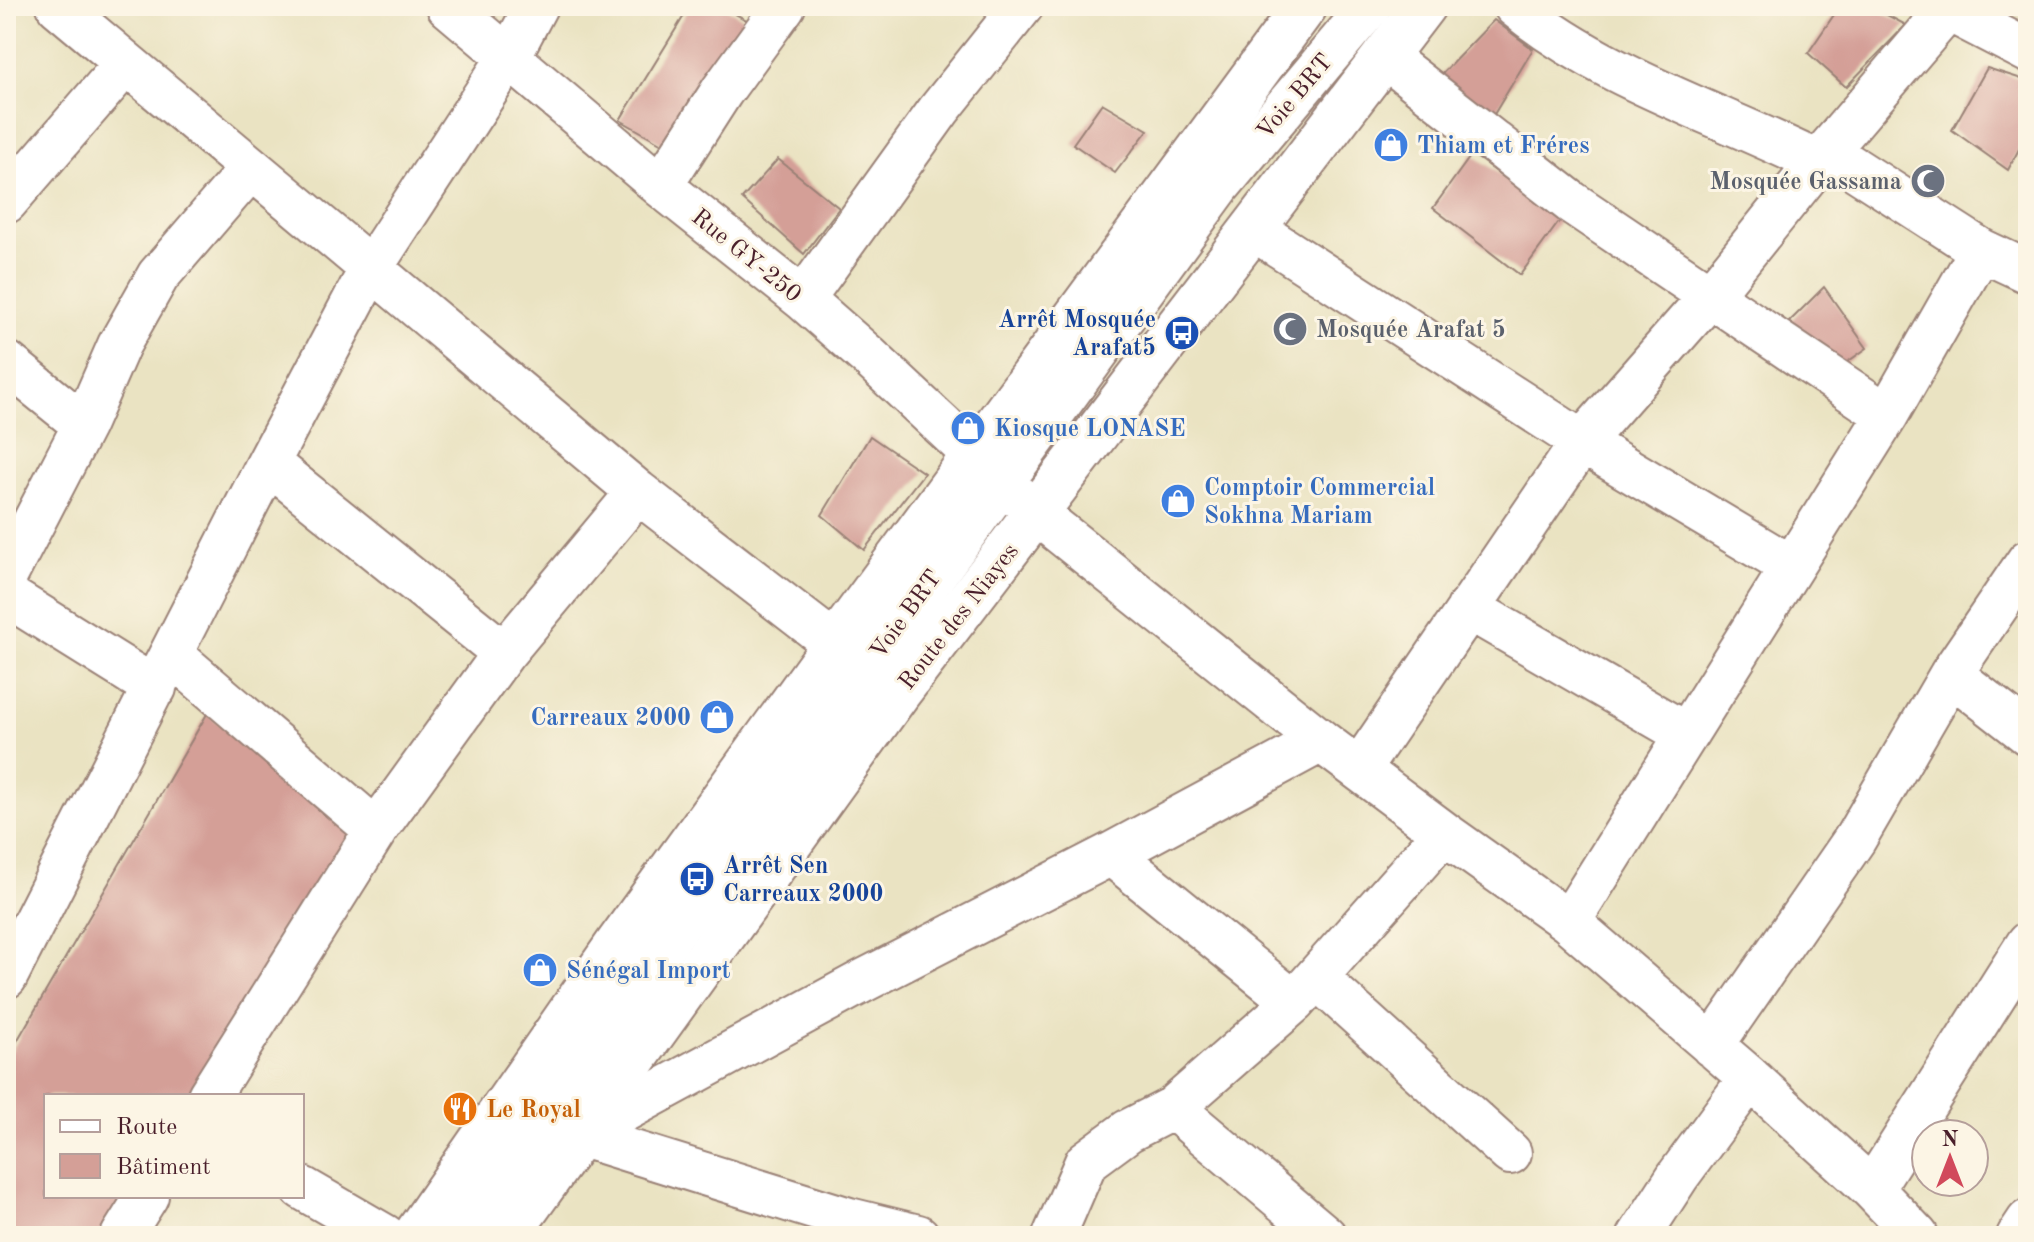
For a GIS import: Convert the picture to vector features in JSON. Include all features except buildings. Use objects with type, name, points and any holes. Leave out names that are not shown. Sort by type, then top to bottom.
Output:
[{"type":"main road","points":[[415,1236],[617,945],[835,644],[988,470],[1305,6]]},
{"type":"main road","name":"Route des Niayes","points":[[507,1236],[898,693],[1423,6]]},
{"type":"street","points":[[58,6],[638,492],[835,644]]},
{"type":"street","name":"Rue GY-250","points":[[448,6],[661,186],[803,299],[1037,514],[1321,741],[1569,922],[1750,1078],[1872,1189],[1917,1236]]},
{"type":"street","points":[[6,977],[371,268],[509,57],[536,6]]},
{"type":"street","points":[[661,186],[722,91],[784,6]]},
{"type":"street","points":[[803,299],[939,110],[1022,6]]},
{"type":"street","name":"Voie BRT","points":[[459,1236],[673,933],[988,470],[1370,6]]},
{"type":"street","points":[[1515,6],[1540,27],[1594,60],[1822,157],[1981,250],[2028,272]]},
{"type":"street","points":[[1360,768],[1582,442],[1712,294],[1947,7],[2028,51]]},
{"type":"street","points":[[1384,56],[1571,202],[1712,294],[1887,415]]},
{"type":"street","points":[[6,202],[126,63]]},
{"type":"street","points":[[6,576],[84,425],[119,345],[158,276],[251,168]]},
{"type":"street","points":[[1253,229],[1582,442],[1790,566]]},
{"type":"street","points":[[1569,922],[1887,415],[1981,250]]},
{"type":"street","points":[[6,362],[84,425]]},
{"type":"street","points":[[268,463],[504,653]]},
{"type":"street","points":[[210,1094],[376,830],[504,653],[638,492]]},
{"type":"street","points":[[1712,1046],[1855,839],[1951,674],[2028,561]]},
{"type":"street","points":[[6,595],[164,672],[376,830]]},
{"type":"street","points":[[1468,608],[1686,734]]},
{"type":"street","points":[[1951,674],[2028,734]]},
{"type":"street","points":[[579,1135],[865,980],[1111,854],[1321,741]]},
{"type":"street","points":[[1054,1236],[1086,1162],[1128,1131],[1173,1108],[1305,990],[1444,833]]},
{"type":"street","points":[[1111,854],[1305,990],[1510,1153]]},
{"type":"street","points":[[1872,1189],[2028,943]]},
{"type":"street","points":[[1639,1236],[1678,1176],[1750,1078]]},
{"type":"street","points":[[1173,1108],[1325,1236]]},
{"type":"street","points":[[579,1135],[849,1219],[918,1236]]},
{"type":"street","points":[[304,1189],[385,1236]]},
{"type":"street","points":[[122,1236],[146,1198]]},
{"type":"street","points":[[2018,1236],[2028,1221]]},
{"type":"place","name":"Thiam et Fréres","points":[[1391,145]]},
{"type":"place","name":"Mosquée Gassama","points":[[1928,181]]},
{"type":"place","name":"Mosquée Arafat 5","points":[[1290,329]]},
{"type":"place","name":"Arrêt Mosquée Arafat5","points":[[1182,333]]},
{"type":"place","name":"Kiosque LONASE","points":[[968,428]]},
{"type":"place","name":"Comptoir Commercial Sokhna Mariam","points":[[1178,501]]},
{"type":"place","name":"Carreaux 2000","points":[[717,717]]},
{"type":"place","name":"Arrêt Sen Carreaux 2000","points":[[697,879]]},
{"type":"place","name":"Sénégal Import","points":[[540,970]]},
{"type":"place","name":"Le Royal","points":[[460,1109]]}]
